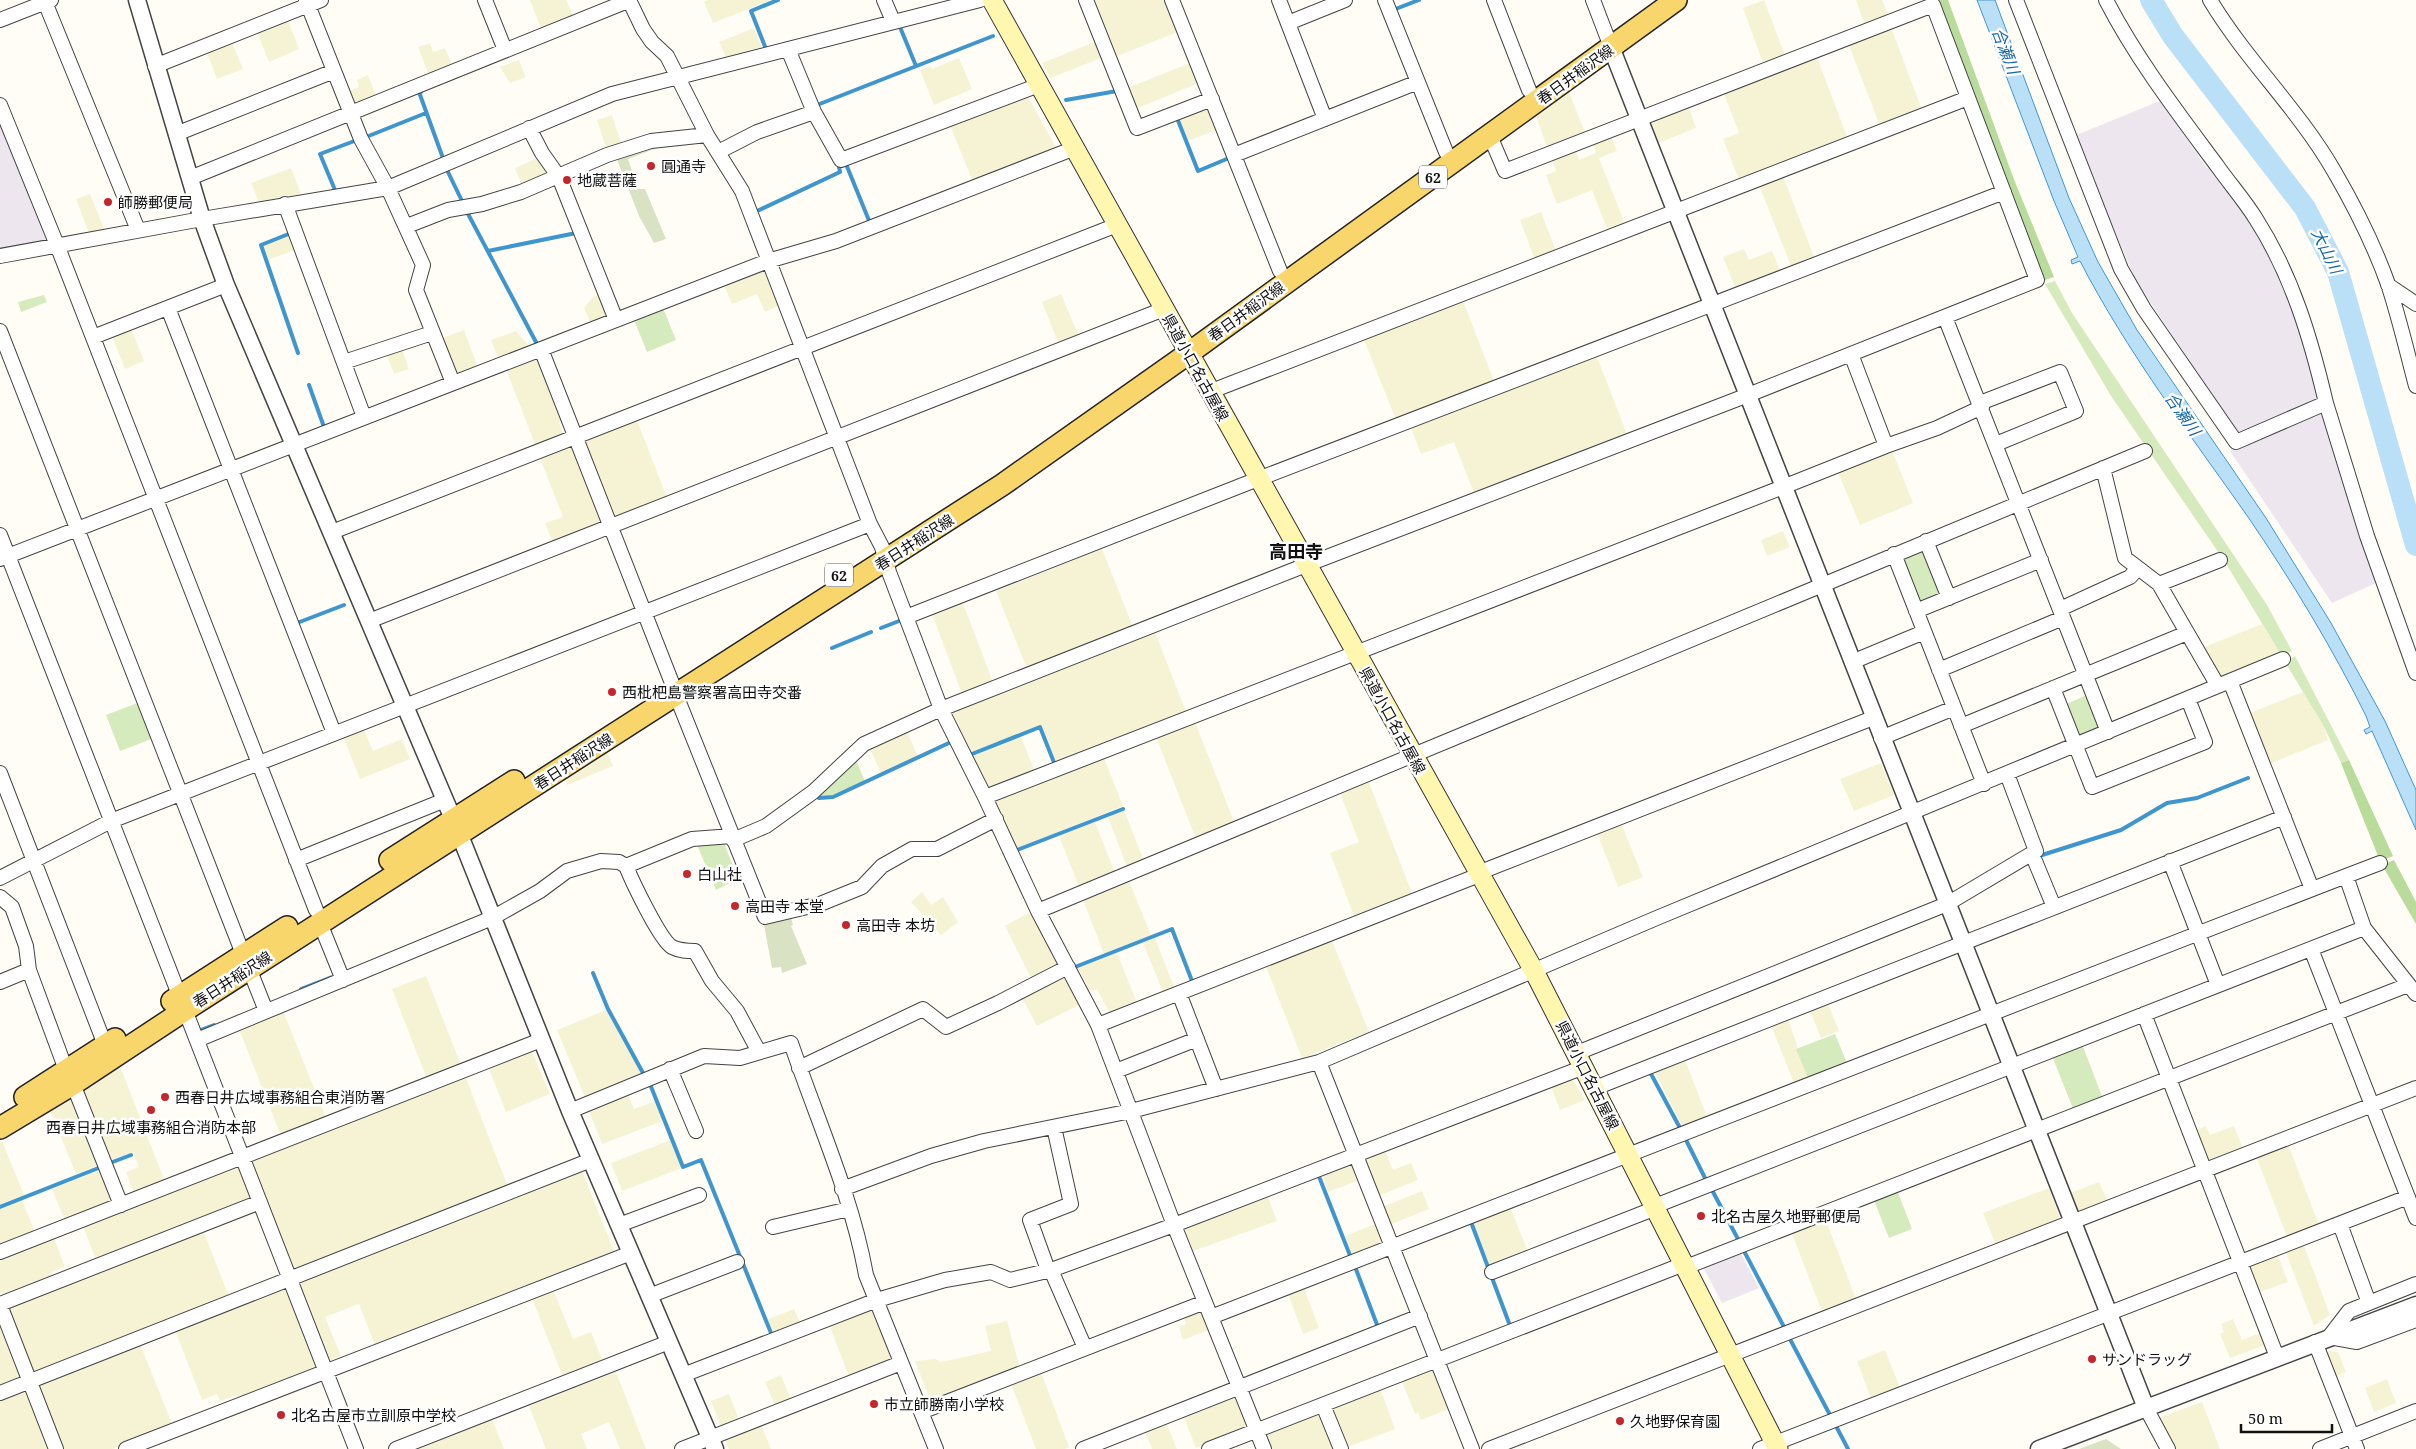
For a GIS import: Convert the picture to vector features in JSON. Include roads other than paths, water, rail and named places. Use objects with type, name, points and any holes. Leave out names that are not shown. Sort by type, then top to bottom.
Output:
[{"type":"main road","name":"県道小口名古屋線","points":[[992,0],[1209,392],[1534,971],[1732,1354],[1771,1447]]},
{"type":"main road","name":"春日井稲沢線","points":[[0,1128],[70,1077],[318,916],[452,818],[674,688],[884,554],[1002,485],[1186,348],[1490,136],[1609,40],[1654,0]]},
{"type":"main road","name":"春日井稲沢線","points":[[1186,348],[1280,271],[1529,90],[1676,0]]},
{"type":"main road","name":"春日井稲沢線","points":[[0,1113],[70,1077],[106,1045],[183,1002]]},
{"type":"street","points":[[137,0],[155,66],[202,219],[226,285],[452,818],[570,1111],[712,1443]]},
{"type":"street","points":[[485,0],[505,50]]},
{"type":"street","points":[[190,178],[629,0],[643,30],[667,56],[707,135],[742,191],[836,438],[884,554],[941,709],[996,819],[1038,911],[1098,1025],[1174,1225],[1264,1449]]},
{"type":"street","points":[[884,0],[893,21]]},
{"type":"street","points":[[0,256],[286,204],[388,188],[612,94],[980,0]]},
{"type":"street","points":[[1086,0],[1137,128],[1212,99]]},
{"type":"street","points":[[1172,0],[1280,271]]},
{"type":"street","points":[[1279,0],[1325,119]]},
{"type":"street","points":[[1288,23],[1345,0]]},
{"type":"street","points":[[1385,0],[1446,152]]},
{"type":"street","points":[[1494,0],[1529,90]]},
{"type":"street","points":[[1593,0],[2072,1223],[2146,1408],[2168,1449]]},
{"type":"street","points":[[2016,0],[2121,269],[2144,309],[2236,442],[2326,402]]},
{"type":"street","points":[[2106,0],[2123,33],[2153,80],[2256,219],[2282,263],[2304,320],[2326,402],[2367,536],[2416,673]]},
{"type":"street","points":[[2210,0],[2225,25],[2334,170],[2362,223],[2388,285],[2416,386]]},
{"type":"street","points":[[0,20],[48,1],[138,230]]},
{"type":"street","points":[[155,66],[312,2],[334,71],[361,139],[388,188],[423,265],[416,290],[453,383]]},
{"type":"street","points":[[626,866],[692,839],[732,838],[766,826],[813,792],[864,744],[941,709],[1306,565],[1748,395],[2037,280],[1932,5],[1505,171],[1490,136]]},
{"type":"street","points":[[788,50],[814,112],[841,160],[1039,86]]},
{"type":"street","points":[[176,134],[334,71]]},
{"type":"street","points":[[1234,155],[1418,82]]},
{"type":"street","points":[[1209,392],[1968,98]]},
{"type":"street","points":[[0,105],[57,245],[343,980]]},
{"type":"street","points":[[718,152],[757,132],[814,112]]},
{"type":"street","points":[[529,128],[542,153],[559,177],[616,320]]},
{"type":"street","points":[[406,226],[448,210],[482,204],[521,192],[607,155],[650,141],[707,135]]},
{"type":"street","points":[[4,557],[768,261],[836,241],[1075,148]]},
{"type":"street","points":[[906,617],[1258,479],[2004,192]]},
{"type":"street","points":[[286,204],[364,417]]},
{"type":"street","points":[[332,532],[1118,225]]},
{"type":"street","points":[[93,337],[226,285]]},
{"type":"street","points":[[2388,285],[2416,304]]},
{"type":"street","points":[[168,308],[334,733]]},
{"type":"street","points":[[369,621],[1164,310]]},
{"type":"street","points":[[1945,317],[2108,732]]},
{"type":"street","points":[[344,362],[432,333]]},
{"type":"street","points":[[1,336],[266,1011]]},
{"type":"street","points":[[540,349],[732,838],[766,917],[820,904],[862,887],[882,866],[912,849],[937,850],[996,819]]},
{"type":"street","points":[[1851,354],[1886,446]]},
{"type":"street","points":[[985,797],[1886,446],[1937,428],[1981,405],[2060,372],[2076,411],[1996,444]]},
{"type":"street","points":[[1038,911],[1821,584],[2145,451]]},
{"type":"street","points":[[2103,468],[2125,558],[2159,584],[2187,633],[2224,684],[2284,817],[2312,889]]},
{"type":"street","points":[[0,878],[111,821],[870,524]]},
{"type":"street","points":[[0,535],[4,557],[183,1002],[356,1449]]},
{"type":"street","points":[[1926,541],[1949,598]]},
{"type":"street","points":[[1894,554],[1984,784]]},
{"type":"street","points":[[1916,611],[2041,560]]},
{"type":"street","points":[[2159,584],[2220,560]]},
{"type":"street","points":[[1939,670],[2062,614],[2130,577],[2138,568]]},
{"type":"street","points":[[1852,662],[1924,632]]},
{"type":"street","points":[[1961,726],[2187,633]]},
{"type":"street","points":[[842,1189],[931,1156],[984,1141],[1131,1111],[1320,1062],[2283,659]]},
{"type":"street","points":[[2053,688],[2092,787],[2205,742],[2188,699]]},
{"type":"street","points":[[1882,738],[1954,708]]},
{"type":"street","points":[[1098,1025],[1874,718]]},
{"type":"street","points":[[0,773],[106,1045]]},
{"type":"street","points":[[683,1375],[877,1300],[945,1280],[991,1272],[1010,1280],[1049,1270],[1174,1225],[1356,1155],[1947,904],[2036,851],[2007,774]]},
{"type":"street","points":[[1594,1088],[2284,817]]},
{"type":"street","points":[[296,860],[452,818]]},
{"type":"street","points":[[197,1040],[492,918],[540,891],[567,871],[602,861],[619,862],[626,866],[640,897],[669,945],[682,951],[695,951],[712,981],[737,1011],[759,1052]]},
{"type":"street","points":[[2035,861],[2054,908]]},
{"type":"street","points":[[2170,862],[2218,985]]},
{"type":"street","points":[[1211,1317],[2380,863]]},
{"type":"street","points":[[1210,1449],[2336,1013],[2412,989],[2364,928],[2346,876]]},
{"type":"street","points":[[0,897],[12,907],[26,946],[29,970],[121,1205]]},
{"type":"street","points":[[1492,1272],[2364,928]]},
{"type":"street","points":[[2311,949],[2372,1105],[2409,1188],[2416,1218]]},
{"type":"street","points":[[799,1068],[923,1009],[946,1027],[1068,967]]},
{"type":"street","points":[[0,982],[29,970]]},
{"type":"street","points":[[1179,994],[1216,1089]]},
{"type":"street","points":[[2144,1014],[2277,1357]]},
{"type":"street","points":[[0,1252],[541,1040]]},
{"type":"street","points":[[1116,1071],[1197,1040]]},
{"type":"street","points":[[570,1111],[704,1056],[740,1058],[791,1043],[862,1249],[866,1275],[936,1449]]},
{"type":"street","points":[[1320,1062],[1472,1449]]},
{"type":"street","points":[[670,1069],[696,1130]]},
{"type":"street","points":[[1489,1449],[2416,1088]]},
{"type":"street","points":[[1054,1126],[1071,1204],[1030,1220],[1049,1270],[1085,1348]]},
{"type":"street","points":[[0,1393],[591,1160]]},
{"type":"street","points":[[1771,1447],[2240,1261],[2340,1224],[2409,1188]]},
{"type":"street","points":[[619,1226],[699,1195]]},
{"type":"street","points":[[56,1449],[0,1305],[260,1202]]},
{"type":"street","points":[[772,1227],[849,1209]]},
{"type":"street","points":[[2340,1224],[2369,1303]]},
{"type":"street","points":[[126,1449],[631,1253]]},
{"type":"street","points":[[649,1296],[737,1262]]},
{"type":"street","points":[[2322,1340],[2349,1311],[2416,1284]]},
{"type":"street","points":[[921,1412],[1205,1302]]},
{"type":"street","points":[[2039,1449],[2416,1305]]},
{"type":"street","points":[[1082,1449],[1420,1316]]},
{"type":"street","points":[[2322,1340],[2357,1342],[2416,1320]]},
{"type":"street","points":[[2322,1340],[2354,1443]]},
{"type":"street","points":[[396,1449],[669,1342]]},
{"type":"street","points":[[682,1449],[712,1443],[901,1363]]},
{"type":"street","points":[[1323,1404],[1341,1449]]},
{"type":"street","points":[[2320,1449],[2354,1443],[2416,1411]]},
{"type":"water","name":"合瀬川","points":[[1977,0],[1995,0],[2069,198],[2098,262],[2137,330],[2266,518],[2331,623],[2385,721],[2416,790],[2416,830],[2372,731],[2366,734],[2364,730],[2370,727],[2366,716],[2310,614],[2248,517],[2138,360],[2098,295],[2080,261],[2072,264],[2071,260],[2078,257],[2054,201]]},
{"type":"waterway","points":[[766,49],[751,11],[778,0]]},
{"type":"waterway","points":[[1393,10],[1419,0]]},
{"type":"waterway","name":"大山川","points":[[2151,0],[2173,36],[2305,208],[2338,272],[2416,545]]},
{"type":"waterway","points":[[900,27],[916,66]]},
{"type":"waterway","points":[[817,105],[993,36]]},
{"type":"waterway","points":[[1066,100],[1117,91]]},
{"type":"waterway","points":[[421,92],[419,92],[444,161]]},
{"type":"waterway","points":[[366,137],[426,113]]},
{"type":"waterway","points":[[1177,118],[1198,171],[1229,158]]},
{"type":"waterway","points":[[335,190],[320,154],[357,140]]},
{"type":"waterway","points":[[846,164],[870,223]]},
{"type":"waterway","points":[[755,212],[840,172],[839,167]]},
{"type":"waterway","points":[[447,170],[463,203]]},
{"type":"waterway","points":[[467,212],[537,344]]},
{"type":"waterway","points":[[291,233],[261,245],[298,353]]},
{"type":"waterway","points":[[488,251],[576,233]]},
{"type":"waterway","points":[[309,385],[324,427]]},
{"type":"waterway","points":[[296,620],[297,623],[344,605]]},
{"type":"waterway","points":[[881,628],[899,621]]},
{"type":"waterway","points":[[832,648],[871,632]]},
{"type":"waterway","points":[[972,754],[1040,727],[1055,765],[1057,764]]},
{"type":"waterway","points":[[819,798],[833,797],[951,742]]},
{"type":"waterway","points":[[2039,856],[2121,830],[2167,803],[2197,798],[2248,778]]},
{"type":"waterway","points":[[1017,850],[1123,809]]},
{"type":"waterway","points":[[1075,967],[1172,929],[1192,981]]},
{"type":"waterway","points":[[593,973],[608,1009],[643,1073]]},
{"type":"waterway","points":[[301,989],[332,977]]},
{"type":"waterway","points":[[198,1031],[214,1025]]},
{"type":"waterway","points":[[1650,1072],[1680,1128]]},
{"type":"waterway","points":[[650,1084],[683,1167],[701,1160],[771,1333]]},
{"type":"waterway","points":[[1686,1140],[1706,1180]]},
{"type":"waterway","points":[[110,1163],[131,1155]]},
{"type":"waterway","points":[[0,1207],[101,1167]]},
{"type":"waterway","points":[[1318,1174],[1351,1258]]},
{"type":"waterway","points":[[1712,1190],[1739,1241]]},
{"type":"waterway","points":[[1471,1222],[1509,1323]]},
{"type":"waterway","points":[[1744,1251],[1784,1327]]},
{"type":"waterway","points":[[1354,1264],[1379,1330]]},
{"type":"waterway","points":[[1791,1341],[1831,1417]]},
{"type":"waterway","points":[[1836,1426],[1848,1449]]},
{"type":"place","name":"圓通寺","points":[[651,166]]},
{"type":"place","name":"地蔵菩薩","points":[[567,180]]},
{"type":"place","name":"師勝郵便局","points":[[108,202]]},
{"type":"place","name":"西枇杷島警察署高田寺交番","points":[[612,692]]},
{"type":"place","name":"白山社","points":[[687,874]]},
{"type":"place","name":"高田寺 本堂","points":[[735,906]]},
{"type":"place","name":"高田寺 本坊","points":[[846,925]]},
{"type":"place","name":"西春日井広域事務組合東消防署","points":[[165,1097]]},
{"type":"place","name":"西春日井広域事務組合消防本部","points":[[151,1110]]},
{"type":"place","name":"北名古屋久地野郵便局","points":[[1701,1216]]},
{"type":"place","name":"サンドラッグ","points":[[2092,1359]]},
{"type":"place","name":"市立師勝南小学校","points":[[874,1404]]},
{"type":"place","name":"北名古屋市立訓原中学校","points":[[281,1415]]},
{"type":"place","name":"久地野保育園","points":[[1620,1421]]},
{"type":"district","name":"高田寺","points":[[1296,551]]}]
